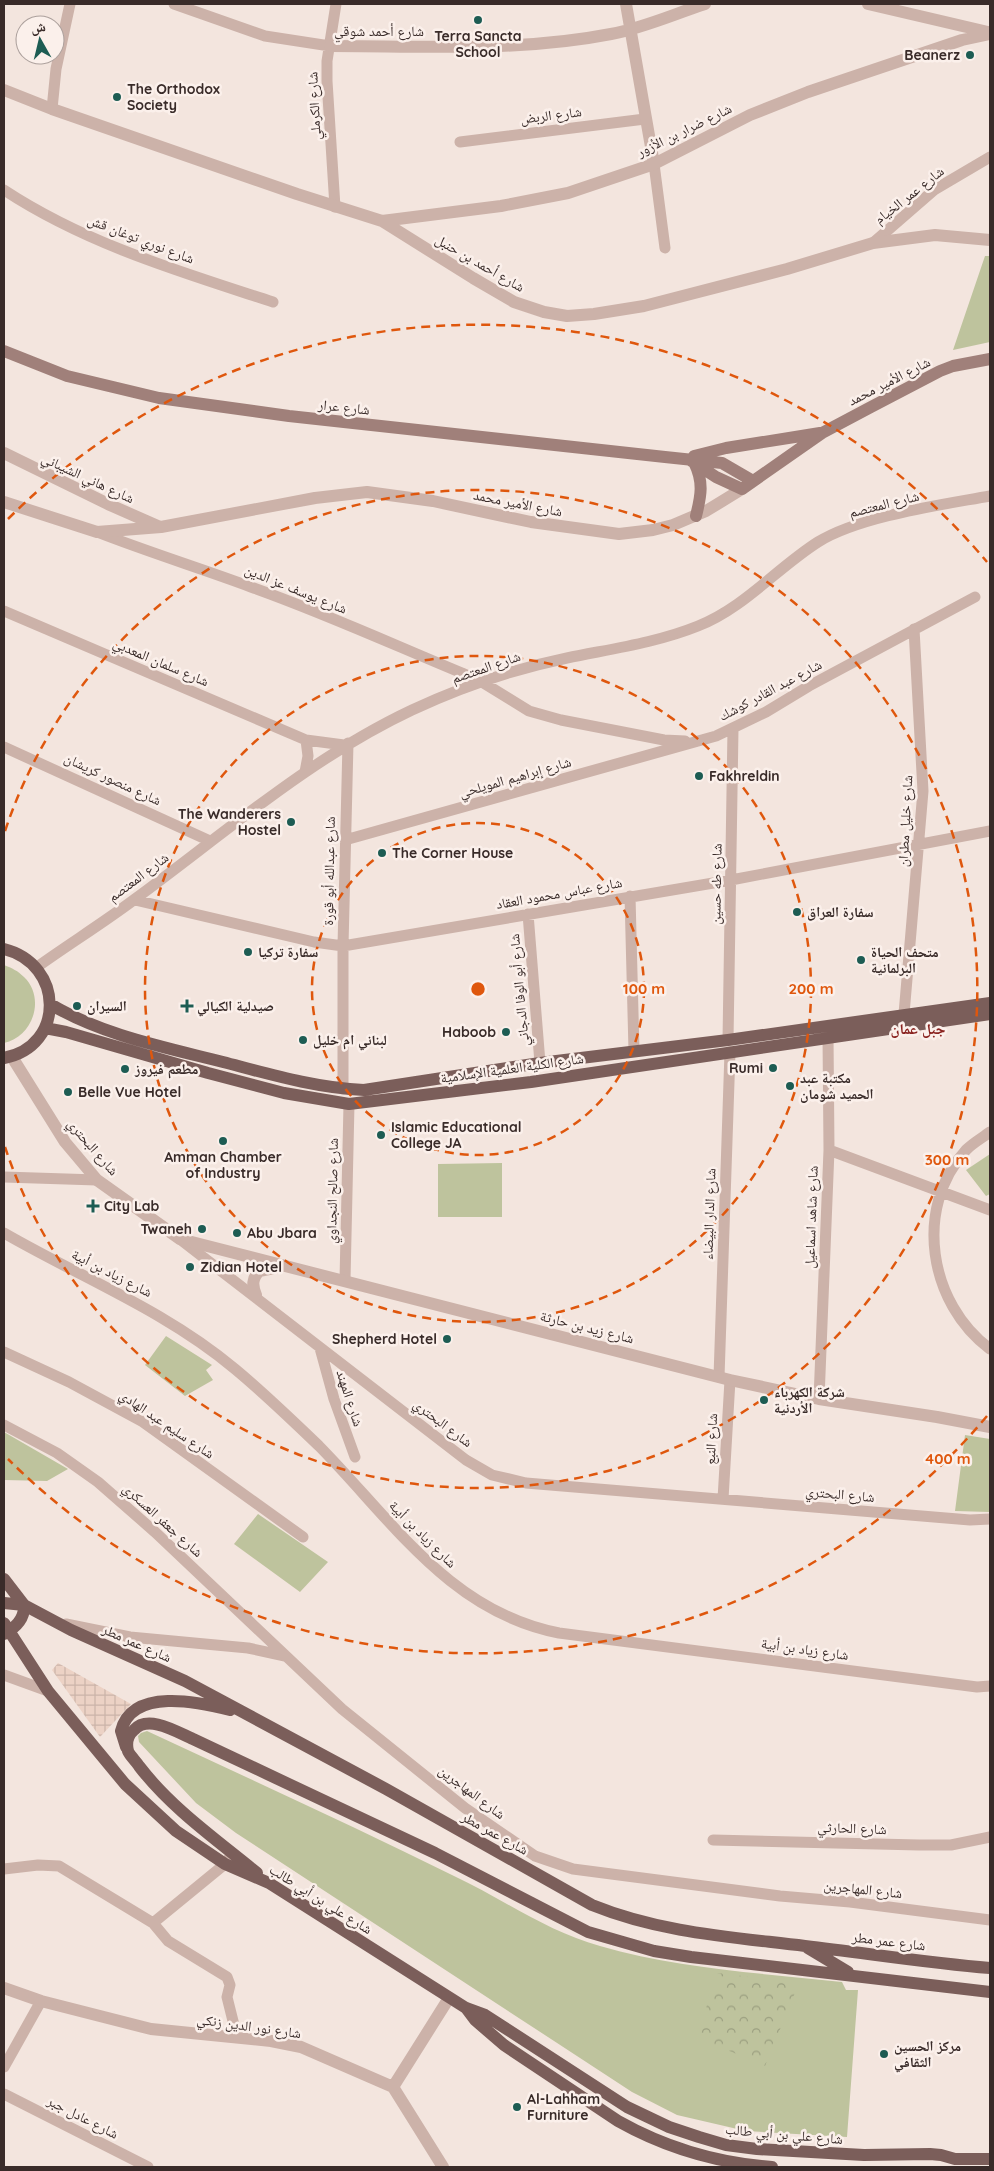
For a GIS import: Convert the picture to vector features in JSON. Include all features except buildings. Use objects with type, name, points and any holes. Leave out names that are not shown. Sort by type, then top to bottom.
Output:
[{"type":"main road","name":"شارع عرار","points":[[4,350],[68,376],[159,398],[299,418],[722,463],[753,481]]},
{"type":"main road","name":"شارع الأمير محمد","points":[[742,488],[822,433],[940,371],[953,366],[990,359]]},
{"type":"main road","points":[[696,516],[701,483],[700,474],[691,460],[726,448],[822,433]]},
{"type":"main road","name":"شارع عرار","points":[[691,460],[716,477],[742,488]]},
{"type":"main road","points":[[4,948],[26,957],[36,967],[47,984],[50,1004],[45,1028],[37,1040],[26,1050],[8,1058]]},
{"type":"main road","name":"شارع الكلية العلمية الإسلامية","points":[[45,1028],[66,1032],[274,1090],[307,1098],[349,1104],[531,1082],[904,1014],[990,1003]]},
{"type":"main road","name":"شارع الكلية العلمية الإسلامية","points":[[50,1004],[72,1017],[170,1049],[289,1079],[343,1089],[364,1090],[540,1063],[634,1051],[729,1046],[828,1036],[990,1014]]},
{"type":"main road","points":[[4,1579],[24,1605]]},
{"type":"main road","points":[[4,1604],[24,1605]]},
{"type":"main road","points":[[6,1629],[21,1618],[24,1605]]},
{"type":"main road","name":"شارع عمر مطر","points":[[24,1605],[60,1624],[185,1681],[252,1716],[592,1905],[655,1926],[990,1968]]},
{"type":"main road","name":"شارع علي بن أبي طالب","points":[[6,1629],[48,1691],[124,1784],[144,1804],[176,1830],[225,1864],[269,1883],[449,1998],[466,2008],[480,2012],[492,2019],[627,2107],[669,2128],[726,2145],[757,2149],[864,2155],[941,2154],[955,2159],[990,2159]]},
{"type":"main road","points":[[252,1716],[188,1701],[175,1700],[155,1703],[128,1716],[122,1724],[121,1731],[129,1752],[147,1776],[167,1797],[269,1883]]},
{"type":"main road","points":[[129,1752],[127,1743],[130,1734],[136,1727],[144,1723],[153,1723],[193,1739],[434,1853],[588,1932],[654,1951],[990,1992]]},
{"type":"main road","points":[[804,1946],[852,1975]]},
{"type":"main road","name":"شارع علي بن أبي طالب","points":[[466,2008],[475,2020],[504,2045],[618,2121],[638,2132],[670,2146],[720,2161],[772,2167]]},
{"type":"main road","points":[[943,2167],[955,2159]]},
{"type":"street","points":[[52,109],[56,69],[70,4]]},
{"type":"street","name":"شارع أحمد شوقي","points":[[174,4],[201,9],[265,36],[330,46],[537,44],[579,40],[631,29],[705,4]]},
{"type":"street","name":"شارع الكرملي","points":[[335,206],[327,81],[336,4]]},
{"type":"street","points":[[626,4],[654,164],[665,248]]},
{"type":"street","points":[[868,4],[990,33]]},
{"type":"street","points":[[948,22],[955,35],[948,45]]},
{"type":"street","name":"شارع ضرار بن الأزور","points":[[382,221],[501,206],[568,193],[654,164],[750,115],[808,92],[948,45],[990,33]]},
{"type":"street","name":"شارع أحمد بن حنبل","points":[[4,90],[52,109],[382,221],[514,302],[544,312],[567,316],[594,314],[652,304],[787,269],[872,243],[934,235],[990,240]]},
{"type":"street","name":"شارع الربض","points":[[460,142],[646,119]]},
{"type":"street","name":"شارع عمر الخيام","points":[[872,243],[934,190],[990,157]]},
{"type":"street","name":"شارع نوري توغان قش","points":[[4,190],[34,210],[127,252],[174,270],[273,302]]},
{"type":"street","name":"شارع هاني الشيباني","points":[[4,453],[110,505],[161,527]]},
{"type":"street","name":"شارع الأمير محمد","points":[[4,502],[97,532],[161,527],[315,498],[368,492],[433,501],[540,523],[619,534],[653,530],[696,516],[742,488]]},
{"type":"street","name":"شارع المعتصم","points":[[36,967],[135,900],[210,841],[346,744],[414,709],[482,682],[538,665],[672,635],[699,626],[733,608],[819,541],[839,532],[873,520],[990,496]]},
{"type":"street","name":"شارع يوسف عز الدين","points":[[97,532],[142,550],[275,596],[482,682]]},
{"type":"street","name":"شارع عبد القادر كوشك","points":[[482,682],[529,711],[561,720],[664,740],[694,742],[733,729],[975,597]]},
{"type":"street","name":"شارع سلمان المعدبي","points":[[4,611],[306,740],[346,744]]},
{"type":"street","name":"شارع خليل مطران","points":[[904,1014],[920,844],[922,772],[914,629]]},
{"type":"street","name":"شارع طه حسين","points":[[729,1046],[733,729]]},
{"type":"street","points":[[305,772],[308,756],[306,740]]},
{"type":"street","name":"شارع إبراهيم المويلحي","points":[[345,840],[694,742]]},
{"type":"street","name":"شارع عبدالله أبو قورة","points":[[343,1089],[346,744]]},
{"type":"street","name":"شارع منصور كريشان","points":[[4,747],[210,841]]},
{"type":"street","name":"شارع عباس محمود العقاد","points":[[135,900],[314,942],[343,946],[731,880],[990,831]]},
{"type":"street","points":[[630,896],[634,1051]]},
{"type":"street","name":"شارع أبو الوفا الدجاني","points":[[528,914],[540,1063]]},
{"type":"street","name":"شارع شاهد اسماعيل","points":[[819,1398],[829,1150],[828,1036]]},
{"type":"street","name":"شارع الدار البيضاء","points":[[724,1378],[729,1046]]},
{"type":"street","name":"شارع البحتري","points":[[8,1058],[65,1142],[97,1180],[256,1295],[320,1348],[466,1460],[492,1475],[526,1483],[970,1520],[990,1519]]},
{"type":"street","name":"شارع صالح النجداوي","points":[[345,1280],[349,1104]]},
{"type":"street","points":[[990,1132],[967,1150],[953,1168],[941,1193],[934,1217],[933,1232],[934,1252],[947,1294],[962,1321],[990,1349]]},
{"type":"street","points":[[829,1150],[990,1210]]},
{"type":"street","points":[[4,1176],[97,1180]]},
{"type":"street","name":"شارع زياد بن أبية","points":[[4,1233],[159,1314],[235,1368],[318,1446],[431,1566],[460,1589],[495,1612],[532,1627],[559,1633],[976,1687],[990,1686]]},
{"type":"street","name":"شارع زيد بن حارثة","points":[[180,1239],[724,1378],[819,1398],[937,1416],[990,1427]]},
{"type":"street","points":[[256,1295],[253,1283],[259,1271],[286,1267]]},
{"type":"street","name":"شارع المهند","points":[[320,1348],[334,1399],[355,1458]]},
{"type":"street","name":"شارع سليم عبد الهادي","points":[[4,1352],[69,1382],[143,1422],[303,1537]]},
{"type":"street","name":"شارع النبع","points":[[723,1499],[724,1378]]},
{"type":"street","name":"شارع جعفر العسكري","points":[[4,1425],[57,1453],[98,1482],[155,1532],[287,1656]]},
{"type":"street","points":[[60,1624],[130,1637],[248,1648],[287,1656]]},
{"type":"street","name":"شارع المهاجرين","points":[[287,1656],[325,1694],[358,1722],[465,1808],[535,1856],[573,1869],[780,1896],[850,1902],[990,1920]]},
{"type":"street","points":[[4,1675],[48,1691]]},
{"type":"street","name":"شارع الحارثي","points":[[713,1840],[951,1845],[990,1837]]},
{"type":"street","points":[[153,1923],[225,1864],[233,1853]]},
{"type":"street","points":[[4,1869],[38,1865],[60,1866],[153,1923],[168,1941],[218,1970],[229,1980],[228,1997],[237,2037]]},
{"type":"street","name":"شارع نور الدين زنكي","points":[[4,1988],[41,2001],[151,2029],[237,2037],[301,2047],[393,2087]]},
{"type":"street","points":[[443,2167],[393,2087],[449,1998]]},
{"type":"street","points":[[4,2067],[41,2001]]},
{"type":"street","name":"شارع عادل جبر","points":[[4,2094],[148,2167]]},
{"type":"green space","points":[[985,256],[990,256],[990,342],[953,350]]},
{"type":"green space","points":[[4,965],[19,973],[31,986],[35,1006],[29,1025],[14,1039],[4,1043]]},
{"type":"green space","points":[[990,1154],[990,1194],[986,1196],[966,1170]]},
{"type":"green space","points":[[502,1163],[502,1217],[438,1217],[438,1164]]},
{"type":"green space","points":[[166,1336],[212,1365],[206,1370],[213,1380],[185,1396],[145,1365]]},
{"type":"green space","points":[[4,1432],[68,1469],[47,1481],[4,1480]]},
{"type":"green space","points":[[965,1435],[990,1439],[990,1512],[955,1511]]},
{"type":"green space","points":[[258,1514],[328,1562],[300,1592],[234,1544]]},
{"type":"green space","points":[[147,1731],[378,1839],[472,1885],[544,1924],[581,1940],[630,1954],[660,1960],[720,1969],[842,1982],[846,1990],[858,1990],[847,2137],[746,2131],[677,2115],[632,2092],[236,1833],[196,1803],[139,1742],[138,1736]]},
{"type":"green space","points":[[718,1973],[799,1983],[765,2066],[696,2037]]},
{"type":"shaded area","points":[[58,1663],[131,1704],[100,1737],[52,1670]]},
{"type":"place","name":"Terra Sancta School","points":[[478,20]]},
{"type":"place","name":"Beanerz","points":[[970,55]]},
{"type":"place","name":"The Orthodox Society","points":[[117,97]]},
{"type":"place","name":"Fakhreldin","points":[[699,776]]},
{"type":"place","name":"The Wanderers Hostel","points":[[291,822]]},
{"type":"place","name":"The Corner House","points":[[382,853]]},
{"type":"place","name":"سفارة العراق","points":[[797,912]]},
{"type":"place","name":"سفارة تركيا","points":[[248,952]]},
{"type":"place","name":"متحف الحياة البرلمانية","points":[[861,960]]},
{"type":"place","name":"السيران","points":[[77,1006]]},
{"type":"place","name":"صيدلية الكيالي","points":[[187,1006]]},
{"type":"place","name":"Haboob","points":[[506,1032]]},
{"type":"place","name":"لبناني ام خليل","points":[[303,1040]]},
{"type":"place","name":"Rumi","points":[[773,1068]]},
{"type":"place","name":"مطعم فيروز","points":[[125,1069]]},
{"type":"place","name":"مكتبة عبد الحميد شومان","points":[[790,1086]]},
{"type":"place","name":"Belle Vue Hotel","points":[[68,1092]]},
{"type":"place","name":"Islamic Educational College JA","points":[[381,1135]]},
{"type":"place","name":"Amman Chamber of Industry","points":[[223,1141]]},
{"type":"place","name":"City Lab","points":[[93,1206]]},
{"type":"place","name":"Twaneh","points":[[202,1229]]},
{"type":"place","name":"Abu Jbara","points":[[237,1233]]},
{"type":"place","name":"Zidian Hotel","points":[[190,1267]]},
{"type":"place","name":"Shepherd Hotel","points":[[447,1339]]},
{"type":"place","name":"شركة الكهرباء الأردنية","points":[[764,1400]]},
{"type":"place","name":"مركز الحسين الثقافي","points":[[884,2054]]},
{"type":"place","name":"Al-Lahham Furniture","points":[[517,2107]]},
{"type":"district","name":"جبل عمان","points":[[918,1029]]}]
